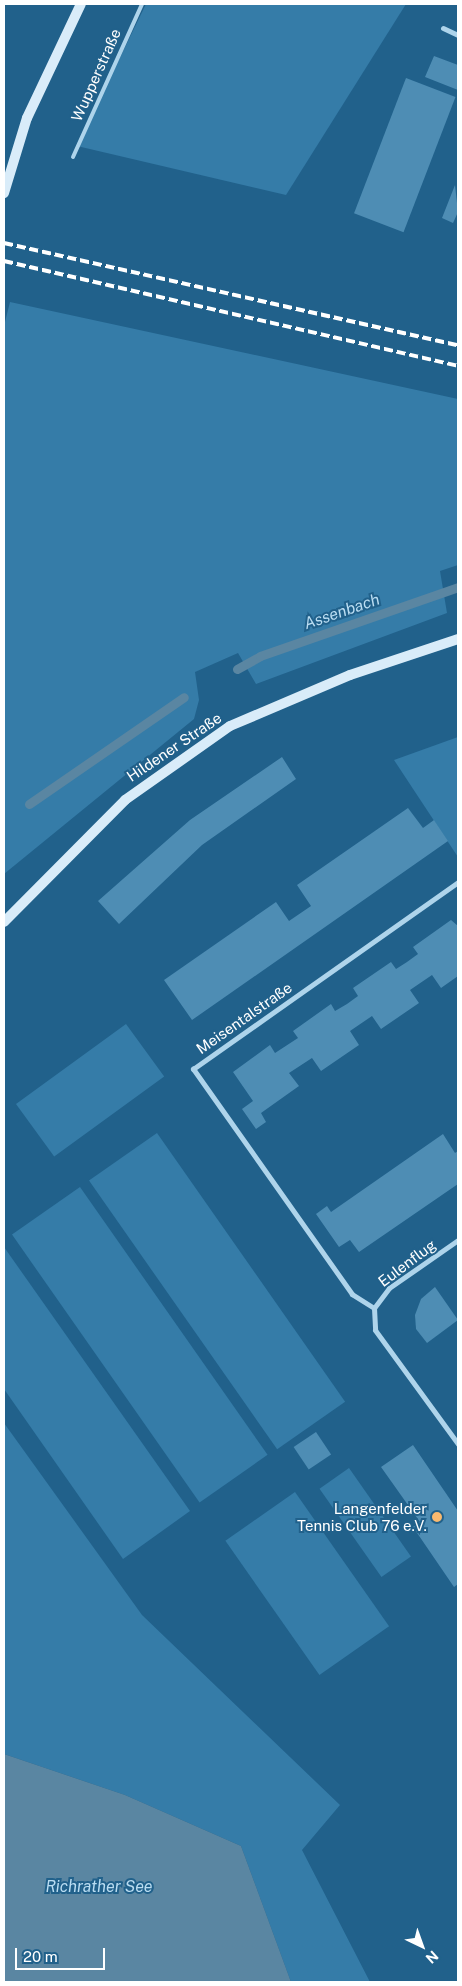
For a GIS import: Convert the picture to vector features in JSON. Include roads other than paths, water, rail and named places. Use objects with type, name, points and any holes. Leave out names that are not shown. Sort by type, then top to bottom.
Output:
[{"type":"main road","points":[[4,193],[27,118],[81,4]]},
{"type":"main road","name":"Hildener Straße","points":[[4,922],[125,800],[230,726],[350,675],[458,639]]},
{"type":"street","points":[[444,28],[458,35]]},
{"type":"street","name":"Meisentalstraße","points":[[374,1308],[352,1294],[193,1069],[458,882]]},
{"type":"street","name":"Eulenflug","points":[[374,1308],[389,1288],[458,1240]]},
{"type":"street","points":[[374,1308],[376,1330],[458,1444]]},
{"type":"lane","name":"Wupperstraße","points":[[73,157],[142,4]]},
{"type":"water","name":"Richrather See","points":[[4,1754],[125,1795],[241,1846],[291,1982],[4,1982]]},
{"type":"waterway","name":"Assenbach","points":[[237,669],[260,656],[458,587]]},
{"type":"waterway","name":"Assenbach","points":[[29,804],[184,697]]},
{"type":"railway","points":[[4,243],[458,345]]},
{"type":"railway","points":[[4,261],[458,366]]},
{"type":"place","name":"Langenfelder Tennis Club 76 e.V.","points":[[437,1517]]}]
